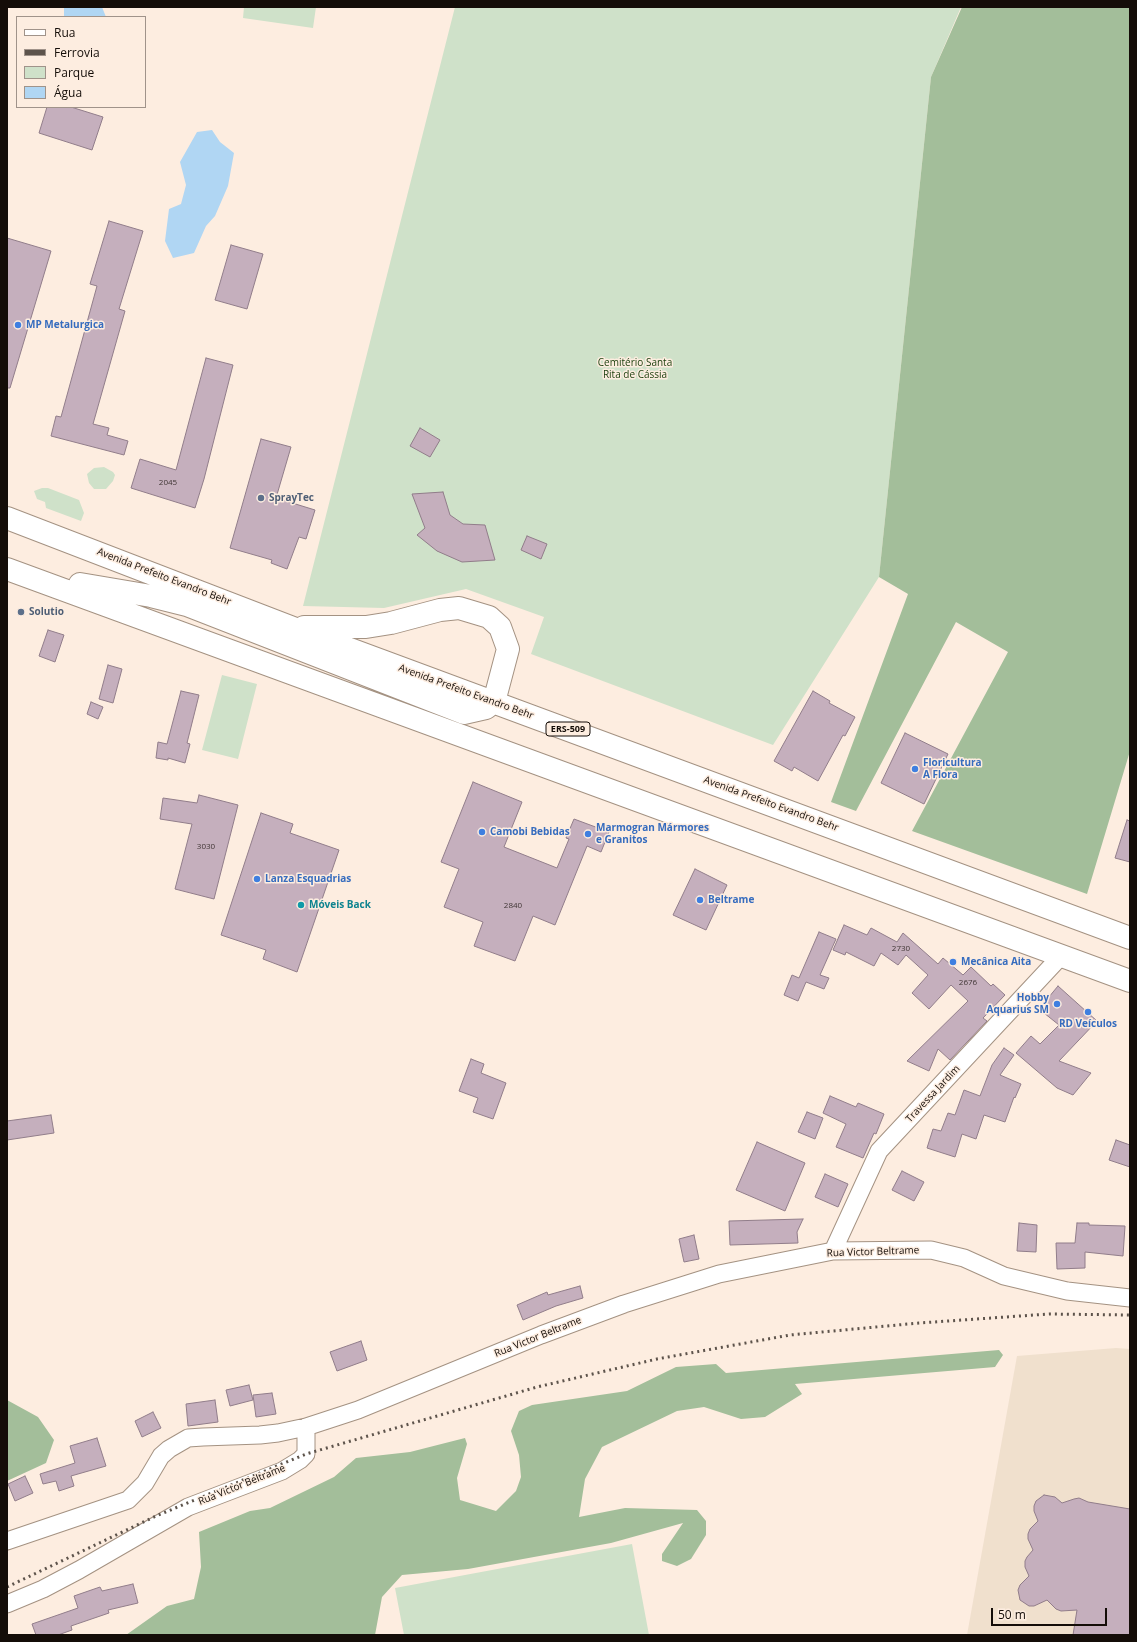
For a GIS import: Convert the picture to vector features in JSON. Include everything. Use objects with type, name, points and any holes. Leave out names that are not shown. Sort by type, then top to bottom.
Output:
[{"type":"highway","name":"Avenida Prefeito Evandro Behr","points":[[7,518],[293,628],[788,810],[1130,938]]},
{"type":"highway","points":[[7,568],[1130,981]]},
{"type":"highway","points":[[28,576],[151,596],[187,605],[464,713],[486,708],[494,702],[508,649],[500,627],[489,617],[459,608],[440,610],[391,623],[366,627],[293,628]]},
{"type":"street","name":"Travessa Jardim","points":[[833,1252],[879,1151],[1061,956]]},
{"type":"street","name":"Rua Victor Beltrame","points":[[7,1604],[43,1589],[79,1570],[188,1507],[282,1471],[300,1460],[306,1454],[306,1427],[358,1410],[548,1332],[624,1304],[719,1274],[833,1252],[932,1250],[964,1258],[1011,1278],[1067,1291],[1130,1298]]},
{"type":"street","points":[[7,1541],[128,1500],[145,1483],[161,1456],[169,1449],[188,1438],[260,1436],[306,1427]]},
{"type":"shaded area","points":[[1116,1348],[1130,1349],[1130,1635],[967,1635],[1017,1356]]},
{"type":"green space","points":[[244,7],[316,7],[313,28],[243,18]]},
{"type":"green space","name":"Cemitério Santa Rita de Cássia","points":[[455,7],[961,7],[931,77],[879,577],[773,745],[531,654],[544,617],[466,589],[384,608],[303,606]]},
{"type":"green space","points":[[962,7],[1130,7],[1130,751],[1087,894],[912,831],[1008,652],[956,622],[856,811],[831,802],[908,594],[879,577],[931,77]]},
{"type":"green space","points":[[104,467],[113,472],[115,475],[113,481],[106,489],[94,489],[89,483],[87,474],[94,468]]},
{"type":"green space","points":[[42,488],[48,488],[79,500],[84,513],[81,521],[46,508],[45,502],[37,499],[34,491]]},
{"type":"green space","points":[[222,675],[257,684],[238,759],[202,750]]},
{"type":"green space","points":[[999,1350],[1003,1355],[995,1367],[795,1384],[802,1394],[765,1417],[741,1419],[704,1407],[677,1411],[602,1447],[585,1479],[579,1517],[625,1508],[697,1510],[706,1521],[706,1535],[691,1559],[677,1566],[662,1561],[662,1554],[683,1523],[611,1543],[468,1569],[402,1575],[382,1597],[375,1635],[126,1635],[167,1606],[194,1599],[201,1567],[199,1532],[250,1511],[270,1508],[334,1477],[356,1458],[410,1452],[465,1438],[467,1444],[457,1478],[460,1500],[496,1511],[516,1491],[521,1477],[519,1455],[511,1431],[519,1411],[532,1405],[627,1391],[676,1367],[716,1364],[726,1373]]},
{"type":"green space","points":[[7,1400],[38,1417],[54,1440],[46,1463],[7,1481]]},
{"type":"green space","points":[[632,1544],[649,1635],[404,1635],[395,1588]]},
{"type":"water","points":[[64,7],[102,7],[106,16],[64,16]]},
{"type":"water","points":[[212,130],[220,142],[234,153],[228,186],[215,216],[206,226],[194,253],[173,258],[165,241],[169,209],[181,204],[186,185],[180,162],[197,132]]},
{"type":"building","points":[[47,108],[74,108],[103,117],[92,150],[39,133]]},
{"type":"building","points":[[109,221],[143,231],[119,309],[125,311],[93,424],[109,428],[107,435],[128,441],[124,455],[51,436],[56,416],[61,417],[97,286],[90,284]]},
{"type":"building","name":"MP Metalurgica","points":[[7,238],[51,251],[10,388],[7,388]]},
{"type":"building","points":[[231,245],[263,254],[247,309],[215,300]]},
{"type":"building","points":[[206,358],[233,365],[204,479],[195,508],[131,488],[140,459],[176,470]]},
{"type":"building","points":[[420,428],[440,440],[430,457],[410,446]]},
{"type":"building","name":"SprayTec","points":[[261,439],[291,447],[276,498],[315,510],[306,539],[299,537],[287,569],[271,563],[272,560],[230,548]]},
{"type":"building","points":[[443,492],[450,515],[463,524],[485,525],[495,560],[462,562],[437,551],[417,535],[425,528],[412,494]]},
{"type":"building","points":[[527,536],[547,544],[541,559],[521,550]]},
{"type":"building","points":[[48,630],[64,635],[55,662],[39,656]]},
{"type":"building","points":[[108,665],[122,669],[113,703],[99,699]]},
{"type":"building","points":[[181,691],[199,695],[187,743],[190,744],[185,763],[168,758],[168,760],[156,758],[158,742],[167,744]]},
{"type":"building","points":[[813,691],[830,701],[829,703],[855,717],[845,736],[843,735],[818,781],[794,767],[792,771],[774,761]]},
{"type":"building","points":[[91,702],[103,707],[98,719],[87,714]]},
{"type":"building","name":"Floricultura A Flora","points":[[905,733],[948,754],[924,804],[881,783]]},
{"type":"building","points":[[473,782],[522,802],[504,847],[557,868],[569,839],[566,838],[574,819],[609,832],[601,852],[587,846],[555,925],[533,916],[515,961],[474,946],[483,922],[444,907],[459,869],[441,862]]},
{"type":"building","points":[[199,795],[238,805],[214,899],[175,889],[192,824],[160,819],[163,798],[197,803]]},
{"type":"building","points":[[261,813],[293,824],[290,833],[339,850],[297,972],[263,959],[266,950],[221,935]]},
{"type":"building","points":[[1127,820],[1130,821],[1130,862],[1115,858]]},
{"type":"building","name":"Beltrame","points":[[695,869],[727,885],[706,930],[673,915]]},
{"type":"building","points":[[844,925],[867,935],[871,928],[897,942],[903,933],[938,964],[943,958],[963,975],[971,967],[991,986],[993,984],[1005,995],[983,1018],[987,1021],[950,1060],[938,1049],[929,1071],[907,1061],[968,1001],[951,985],[929,1009],[912,993],[928,975],[906,955],[898,965],[881,953],[874,966],[846,952],[845,955],[833,950]]},
{"type":"building","points":[[819,932],[836,939],[820,975],[829,978],[824,989],[806,982],[798,1001],[784,995],[792,975],[799,978]]},
{"type":"building","points":[[1058,986],[1097,1021],[1059,1061],[1091,1073],[1073,1095],[1057,1088],[1016,1053],[1031,1036],[1040,1044],[1059,1025],[1039,1009]]},
{"type":"building","points":[[1004,1048],[1014,1055],[1000,1075],[1021,1084],[1015,1098],[1014,1097],[1005,1122],[984,1115],[976,1139],[962,1134],[955,1157],[927,1148],[933,1129],[941,1131],[948,1113],[955,1115],[964,1090],[980,1096],[992,1065]]},
{"type":"building","points":[[471,1059],[484,1064],[481,1073],[506,1083],[493,1119],[473,1112],[478,1098],[459,1091]]},
{"type":"building","points":[[830,1096],[856,1107],[858,1103],[884,1114],[876,1134],[874,1133],[863,1158],[836,1147],[846,1124],[823,1113]]},
{"type":"building","points":[[807,1112],[823,1118],[815,1139],[798,1132]]},
{"type":"building","points":[[51,1115],[54,1133],[7,1140],[7,1121]]},
{"type":"building","points":[[1116,1140],[1130,1145],[1130,1167],[1109,1160]]},
{"type":"building","points":[[757,1142],[805,1163],[785,1211],[736,1190]]},
{"type":"building","points":[[902,1171],[924,1182],[914,1201],[892,1190]]},
{"type":"building","points":[[825,1174],[848,1184],[838,1207],[815,1197]]},
{"type":"building","points":[[803,1219],[797,1232],[798,1243],[730,1245],[729,1221]]},
{"type":"building","points":[[1019,1223],[1037,1225],[1036,1252],[1017,1251]]},
{"type":"building","points":[[1077,1223],[1089,1223],[1089,1225],[1125,1226],[1123,1256],[1085,1252],[1085,1268],[1057,1269],[1056,1243],[1075,1243]]},
{"type":"building","points":[[694,1235],[699,1259],[684,1262],[679,1239]]},
{"type":"building","points":[[580,1286],[583,1298],[556,1306],[523,1320],[517,1305],[547,1292],[548,1295]]},
{"type":"building","points":[[361,1341],[367,1360],[337,1371],[330,1352]]},
{"type":"building","points":[[249,1385],[253,1400],[230,1406],[226,1390]]},
{"type":"building","points":[[272,1393],[276,1414],[256,1417],[253,1395]]},
{"type":"building","points":[[215,1400],[218,1422],[188,1426],[186,1404]]},
{"type":"building","points":[[153,1412],[161,1428],[142,1437],[135,1421]]},
{"type":"building","points":[[97,1438],[106,1466],[71,1476],[74,1486],[59,1491],[56,1481],[43,1484],[40,1474],[75,1463],[70,1446]]},
{"type":"building","points":[[25,1476],[33,1493],[15,1501],[8,1484]]},
{"type":"building","points":[[1044,1495],[1055,1497],[1062,1503],[1079,1498],[1088,1502],[1130,1509],[1130,1635],[1073,1635],[1077,1610],[1061,1611],[1056,1609],[1047,1600],[1034,1606],[1029,1606],[1020,1600],[1018,1590],[1020,1585],[1029,1576],[1025,1567],[1025,1561],[1033,1550],[1028,1539],[1028,1534],[1030,1529],[1038,1521],[1034,1511],[1034,1506],[1036,1501]]},
{"type":"building","points":[[133,1584],[138,1603],[108,1610],[109,1613],[71,1626],[72,1630],[58,1635],[36,1635],[32,1624],[78,1608],[74,1596],[100,1587],[102,1591]]},
{"type":"railway","points":[[7,1587],[156,1516],[306,1454],[537,1387],[657,1359],[790,1335],[919,1323],[1049,1314],[1130,1315]]},
{"type":"place","name":"MP Metalurgica","points":[[18,325]]},
{"type":"place","name":"SprayTec","points":[[261,498]]},
{"type":"place","name":"Solutio","points":[[21,612]]},
{"type":"place","name":"Floricultura A Flora","points":[[915,769]]},
{"type":"place","name":"Camobi Bebidas","points":[[482,832]]},
{"type":"place","name":"Marmogran Mármores e Granitos","points":[[588,834]]},
{"type":"place","name":"Lanza Esquadrias","points":[[257,879]]},
{"type":"place","name":"Beltrame","points":[[700,900]]},
{"type":"place","name":"Móveis Back","points":[[301,905]]},
{"type":"place","name":"Mecânica Aita","points":[[953,962]]},
{"type":"place","name":"Hobby Aquarius SM","points":[[1057,1004]]},
{"type":"place","name":"RD Veículos","points":[[1088,1012]]}]
